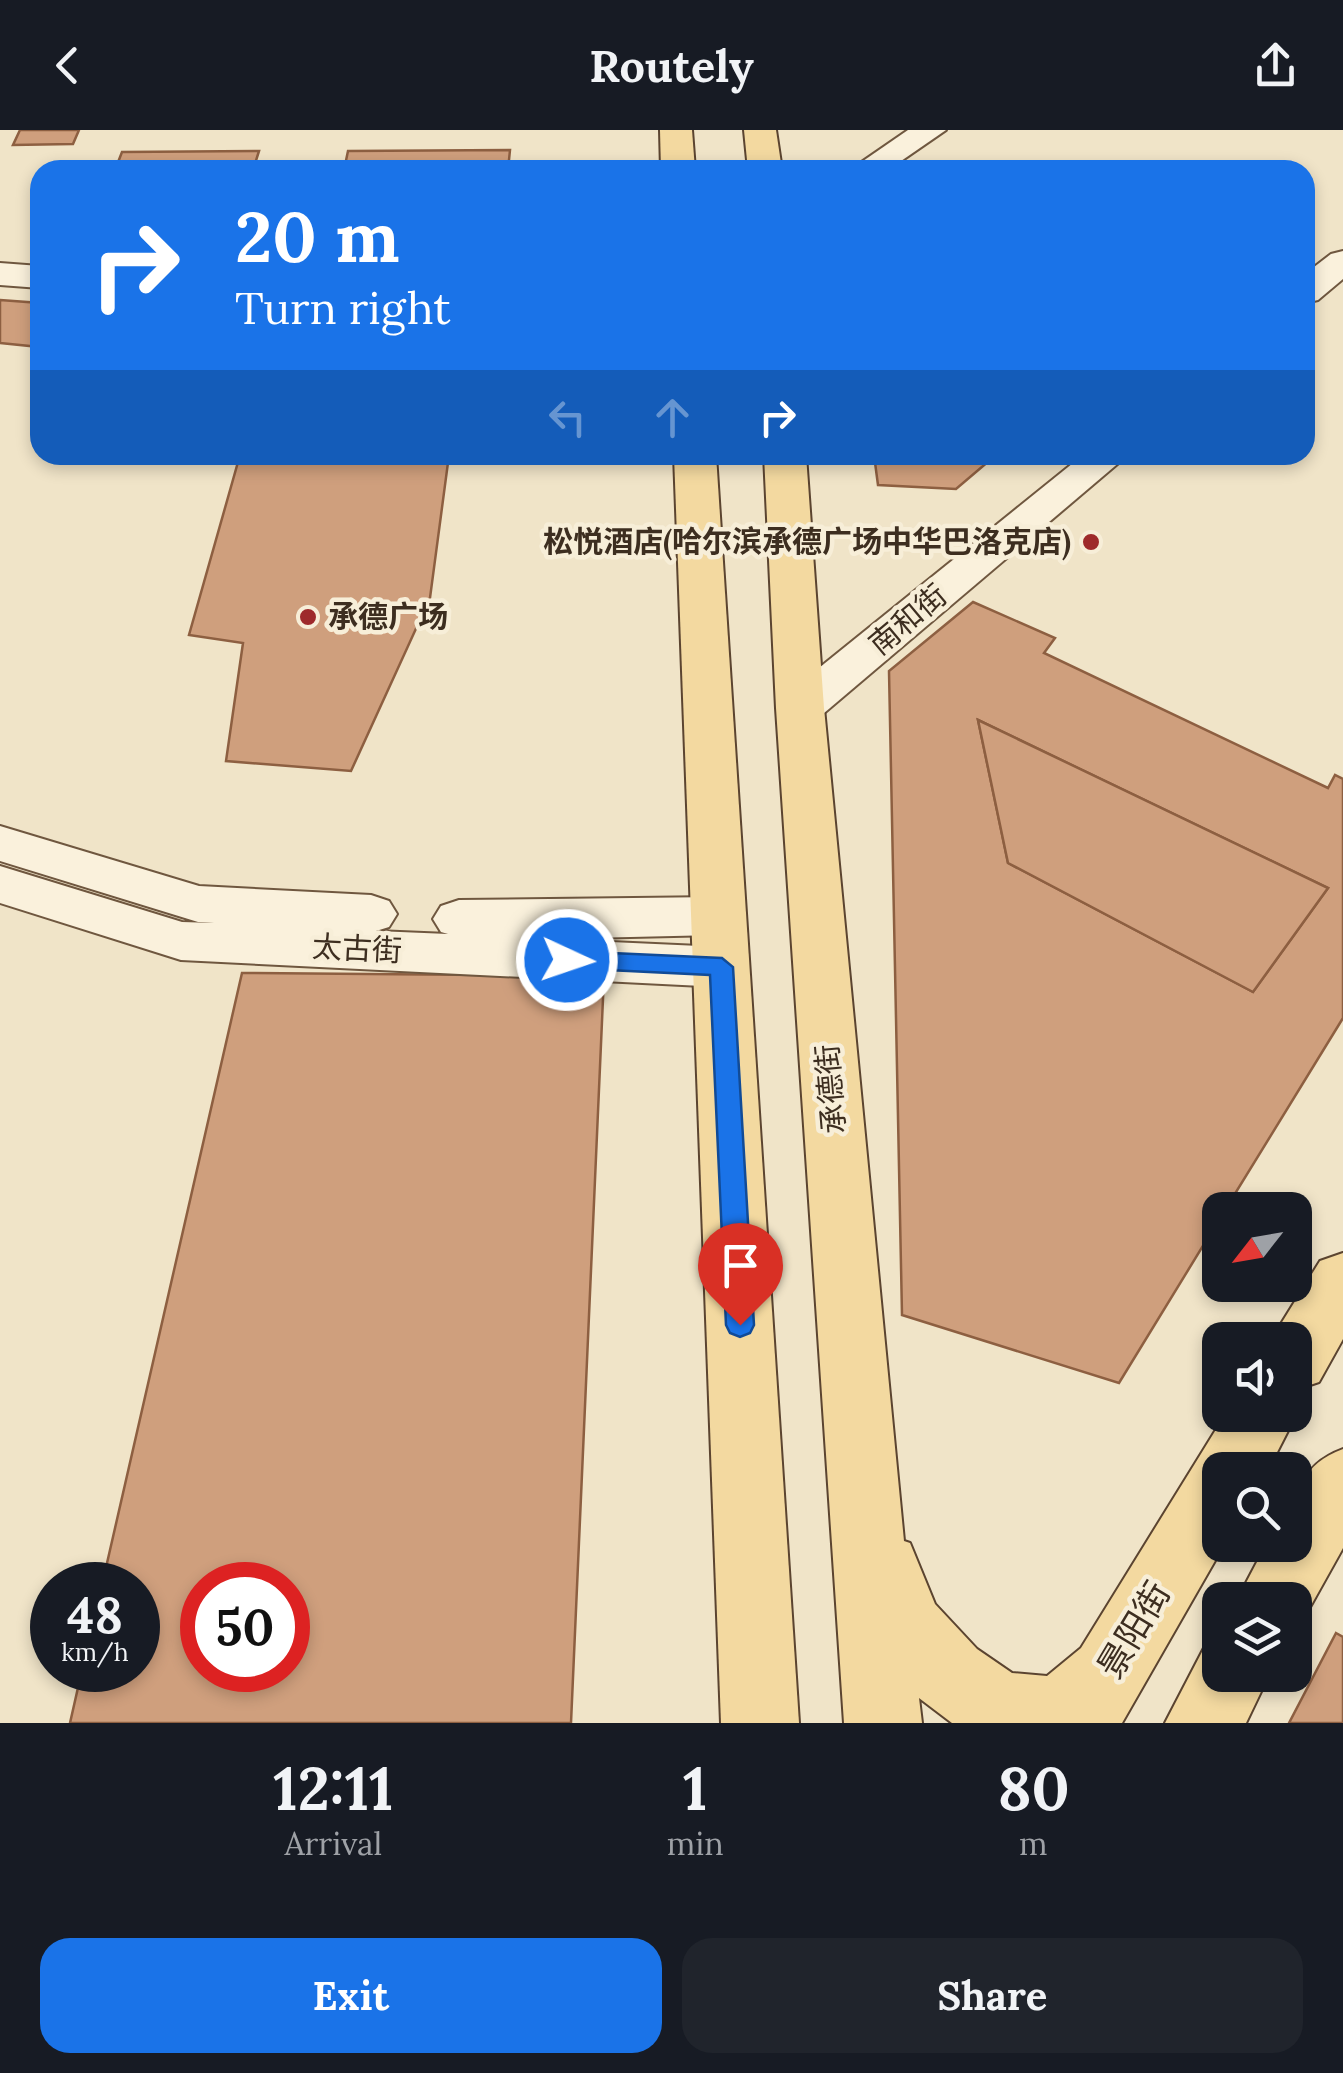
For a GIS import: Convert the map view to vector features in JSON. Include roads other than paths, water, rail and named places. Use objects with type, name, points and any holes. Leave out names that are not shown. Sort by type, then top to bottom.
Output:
[{"type":"main road","points":[[676,130],[678,160]]},
{"type":"main road","points":[[760,130],[764,160]]},
{"type":"main road","points":[[882,160],[930,130]]},
{"type":"main road","points":[[1315,284],[1343,261]]},
{"type":"main road","points":[[0,274],[30,276]]},
{"type":"main road","points":[[695,465],[760,1723]]},
{"type":"main road","name":"承德街","points":[[786,465],[800,708],[883,1723]]},
{"type":"main road","name":"南和街","points":[[800,708],[1096,465]]},
{"type":"main road","name":"太古街","points":[[0,842],[198,904],[510,921],[719,941]]},
{"type":"main road","name":"太古街","points":[[0,884],[181,941],[719,941]]},
{"type":"main road","points":[[1312,1332],[1343,1280]]},
{"type":"main road","points":[[1284,1582],[1343,1481]]},
{"type":"main road","name":"景阳街","points":[[866,1520],[908,1629],[950,1676],[1000,1711],[1059,1715],[1093,1699],[1202,1516]]},
{"type":"main road","points":[[1204,1723],[1221,1692]]},
{"type":"place","name":"松悦酒店(哈尔滨承德广场中华巴洛克店)","points":[[1091,542]]},
{"type":"place","name":"承德广场","points":[[308,617]]}]
